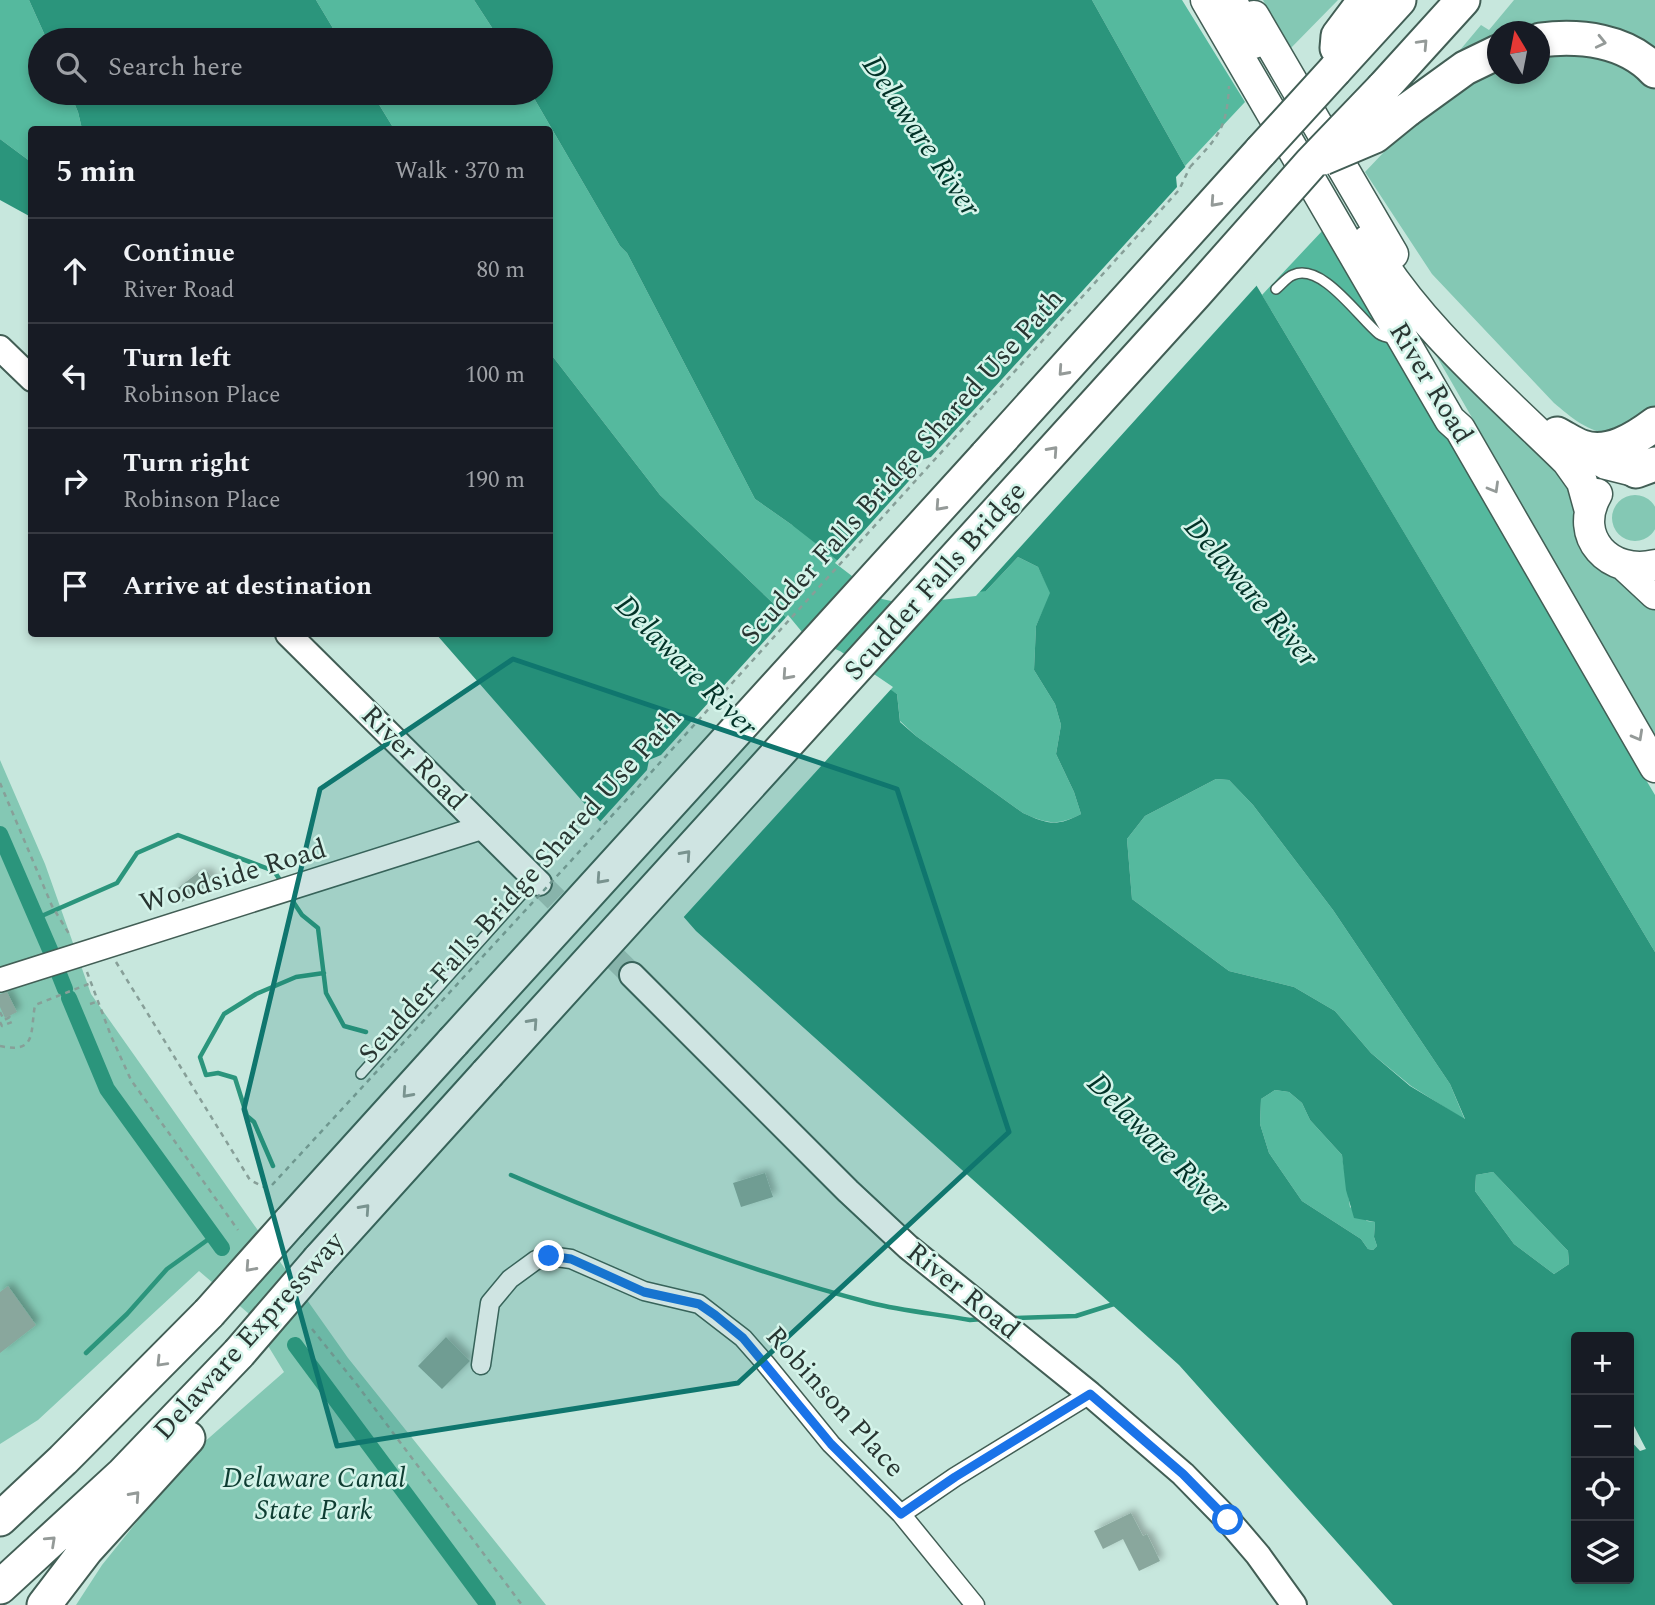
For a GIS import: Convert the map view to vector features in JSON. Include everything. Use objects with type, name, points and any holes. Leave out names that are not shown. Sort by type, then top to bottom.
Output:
[{"type":"highway","name":"River Road","points":[[1206,0],[1450,420],[1460,429],[1655,767]]},
{"type":"highway","points":[[1231,0],[1382,263],[1458,417],[1460,429]]},
{"type":"highway","points":[[1245,0],[1368,214],[1430,305],[1557,434],[1605,464],[1645,470]]},
{"type":"highway","points":[[1340,54],[1365,0]]},
{"type":"highway","points":[[1340,54],[1399,0]]},
{"type":"highway","name":"Scudder Falls Bridge","points":[[487,1074],[1311,163],[1463,0]]},
{"type":"highway","points":[[1550,39],[1575,37],[1609,43],[1629,52],[1655,71]]},
{"type":"highway","name":"Scudder Falls Bridge","points":[[453,1042],[1340,54]]},
{"type":"highway","points":[[1311,163],[1375,136],[1465,68],[1487,57]]},
{"type":"highway","points":[[1382,263],[1434,329],[1567,461],[1582,482],[1590,511]]},
{"type":"highway","points":[[1557,434],[1582,447],[1603,448],[1629,441],[1655,424]]},
{"type":"highway","points":[[1645,470],[1618,475],[1605,484],[1595,496],[1589,526],[1597,546],[1612,562],[1640,566],[1655,594]]},
{"type":"highway","name":"Delaware Expressway","points":[[0,1520],[209,1313],[453,1042]]},
{"type":"highway","name":"Delaware Expressway","points":[[0,1587],[123,1474],[232,1361],[487,1074]]},
{"type":"highway","points":[[44,1605],[86,1550],[199,1425],[232,1361]]},
{"type":"main road","points":[[0,348],[28,375]]},
{"type":"main road","name":"River Road","points":[[291,637],[537,881]]},
{"type":"main road","name":"River Road","points":[[632,975],[848,1191],[908,1247],[1090,1394],[1174,1466],[1228,1520],[1258,1555],[1294,1605]]},
{"type":"street","name":"Woodside Road","points":[[0,980],[62,957],[301,887],[483,827]]},
{"type":"street","name":"Robinson Place","points":[[481,1365],[491,1303],[510,1279],[525,1266],[549,1256],[571,1259],[644,1292],[699,1304],[743,1338],[831,1444],[901,1514],[975,1605]]},
{"type":"street","name":"Robinson Place","points":[[901,1514],[955,1477],[1090,1394]]},
{"type":"lane","points":[[1276,289],[1293,275],[1314,275],[1350,304],[1381,335],[1406,343]]},
{"type":"lane","points":[[361,1074],[537,881]]},
{"type":"path","name":"Scudder Falls Bridge Shared Use Path","points":[[116,961],[250,1180],[264,1187],[272,1185],[578,853],[1179,190],[1190,167],[1222,129],[1228,114],[1229,84]]},
{"type":"path","points":[[0,783],[56,914],[62,957]]},
{"type":"path","points":[[87,972],[131,1080],[238,1230]]},
{"type":"path","points":[[0,1046],[19,1049],[25,1046],[32,1034],[35,1006],[92,983]]},
{"type":"path","points":[[90,1004],[99,1001]]},
{"type":"path","points":[[0,1009],[4,1020],[10,1016],[12,1022],[2,1026],[0,1022]]},
{"type":"path","points":[[312,1329],[366,1396],[522,1605]]},
{"type":"highlighted area","points":[[513,659],[897,789],[1009,1132],[738,1383],[337,1446],[244,1109],[320,789]]},
{"type":"green space","points":[[1263,0],[1338,0],[1288,51]]},
{"type":"green space","points":[[1514,0],[1655,0],[1655,50],[1550,31],[1550,21],[1496,21]]},
{"type":"green space","points":[[1481,25],[1487,29],[1487,47],[1450,62]]},
{"type":"green space","points":[[1586,52],[1634,70],[1655,90],[1655,414],[1625,431],[1615,433],[1586,427],[1554,403],[1432,274],[1365,172],[1419,115],[1487,73],[1487,84],[1550,84],[1550,54]]},
{"type":"green space","points":[[1421,329],[1561,465],[1578,499],[1655,604],[1655,736]]},
{"type":"green space","points":[[1635,495],[1651,502],[1656,509],[1656,527],[1651,534],[1635,541],[1619,534],[1612,518],[1619,502]]},
{"type":"green space","name":"Delaware Canal State Park","points":[[0,760],[45,864],[91,994],[348,1358],[546,1605],[76,1605],[102,1565],[193,1452],[284,1372],[248,1313],[199,1271],[38,1420],[0,1444]]},
{"type":"shaded area","points":[[0,0],[29,0],[42,28],[28,28],[28,105],[75,105],[81,126],[28,126],[28,160],[0,139]]},
{"type":"shaded area","points":[[316,0],[474,0],[492,28],[333,28]]},
{"type":"shaded area","points":[[1092,0],[1182,0],[1245,102],[1185,166]]},
{"type":"shaded area","points":[[379,105],[538,105],[550,126],[392,126]]},
{"type":"shaded area","points":[[553,131],[620,246],[627,253],[755,499],[792,525],[986,591],[1018,557],[1038,567],[1051,593],[1036,626],[1034,670],[1055,704],[1061,725],[1056,754],[1081,814],[1052,822],[1023,813],[916,736],[900,721],[897,694],[805,641],[778,608],[660,495],[553,357]]},
{"type":"shaded area","points":[[1324,229],[1436,406],[1609,718],[1655,795],[1655,952],[1262,295]]},
{"type":"shaded area","points":[[1216,779],[1229,780],[1253,805],[1333,910],[1450,1084],[1465,1120],[1411,1086],[1371,1053],[1335,1011],[1294,987],[1229,971],[1132,899],[1127,839],[1145,816]]},
{"type":"shaded area","points":[[1275,1090],[1289,1092],[1302,1103],[1310,1120],[1342,1155],[1350,1207],[1367,1221],[1375,1222],[1374,1237],[1377,1246],[1373,1250],[1368,1249],[1361,1239],[1302,1201],[1269,1153],[1260,1124],[1261,1099]]},
{"type":"shaded area","points":[[1493,1172],[1568,1251],[1569,1264],[1554,1274],[1514,1244],[1475,1191],[1476,1175]]},
{"type":"water","points":[[29,0],[316,0],[333,28],[42,28]]},
{"type":"water","name":"Delaware River","points":[[474,0],[1092,0],[1185,166],[1655,952],[1655,1605],[1393,1605],[1179,1365],[696,931],[439,637],[553,637],[553,357],[660,495],[778,608],[805,641],[839,654],[897,694],[900,722],[1023,813],[1052,822],[1065,821],[1081,814],[1056,754],[1061,725],[1055,704],[1034,670],[1036,626],[1050,593],[1038,567],[1018,557],[986,591],[905,601],[883,596],[755,499],[627,253],[620,246],[553,131],[553,126],[550,126],[538,105],[553,105],[553,28],[492,28]],"holes":[[[1216,779],[1229,780],[1253,805],[1333,910],[1450,1084],[1465,1119],[1410,1086],[1371,1053],[1335,1011],[1294,987],[1229,971],[1132,899],[1127,839],[1145,816]],[[1275,1090],[1289,1092],[1302,1103],[1310,1120],[1342,1155],[1346,1190],[1354,1218],[1375,1222],[1374,1237],[1377,1246],[1373,1250],[1368,1249],[1361,1239],[1302,1201],[1269,1153],[1260,1124],[1261,1099]],[[1493,1172],[1568,1251],[1569,1264],[1554,1274],[1514,1244],[1475,1191],[1476,1175]]]},
{"type":"water","points":[[75,105],[379,105],[392,126],[81,126]]},
{"type":"water","points":[[0,139],[28,160],[28,215],[0,200]]},
{"type":"pier","points":[[1188,164],[1259,283],[976,596],[905,604],[882,599],[835,563],[917,472],[921,460],[931,457],[1177,187],[1176,177]]},
{"type":"pier","points":[[788,615],[807,638],[840,651],[893,687],[681,920],[598,824],[647,770],[649,760],[661,755]]},
{"type":"building","points":[[207,871],[214,881],[182,902],[174,891],[199,872],[201,875]]},
{"type":"building","points":[[7,992],[17,1012],[5,1018],[0,1007],[0,994]]},
{"type":"building","points":[[765,1173],[773,1197],[741,1207],[733,1183]]},
{"type":"building","points":[[8,1286],[36,1325],[0,1353],[0,1292]]},
{"type":"building","points":[[446,1337],[470,1361],[442,1389],[418,1366]]},
{"type":"building","points":[[1131,1513],[1143,1536],[1147,1534],[1160,1561],[1139,1571],[1123,1539],[1103,1549],[1094,1531]]},
{"type":"waterway","points":[[0,834],[51,952]]},
{"type":"waterway","points":[[37,918],[117,883],[137,853],[178,835],[274,871],[282,883]]},
{"type":"waterway","points":[[290,897],[302,915],[318,928],[326,993],[344,1026],[366,1032]]},
{"type":"waterway","points":[[273,1166],[254,1122],[247,1116],[235,1078],[218,1073],[206,1075],[200,1057],[224,1014],[256,994],[296,977],[324,973]]},
{"type":"waterway","points":[[59,974],[65,989]]},
{"type":"waterway","points":[[69,998],[107,1089],[222,1248]]},
{"type":"waterway","points":[[511,1175],[643,1229],[779,1277],[883,1306],[970,1320],[983,1319]]},
{"type":"waterway","points":[[86,1353],[127,1314],[167,1269],[213,1236]]},
{"type":"waterway","points":[[1013,1318],[1076,1316],[1117,1303]]},
{"type":"waterway","points":[[295,1345],[488,1605]]},
{"type":"tunnel","points":[[539,883],[632,975]]},
{"type":"route","points":[[549,1256],[571,1259],[644,1292],[699,1304],[715,1315],[743,1338],[831,1444],[901,1514],[955,1477],[1090,1394],[1183,1474],[1228,1520]]}]
